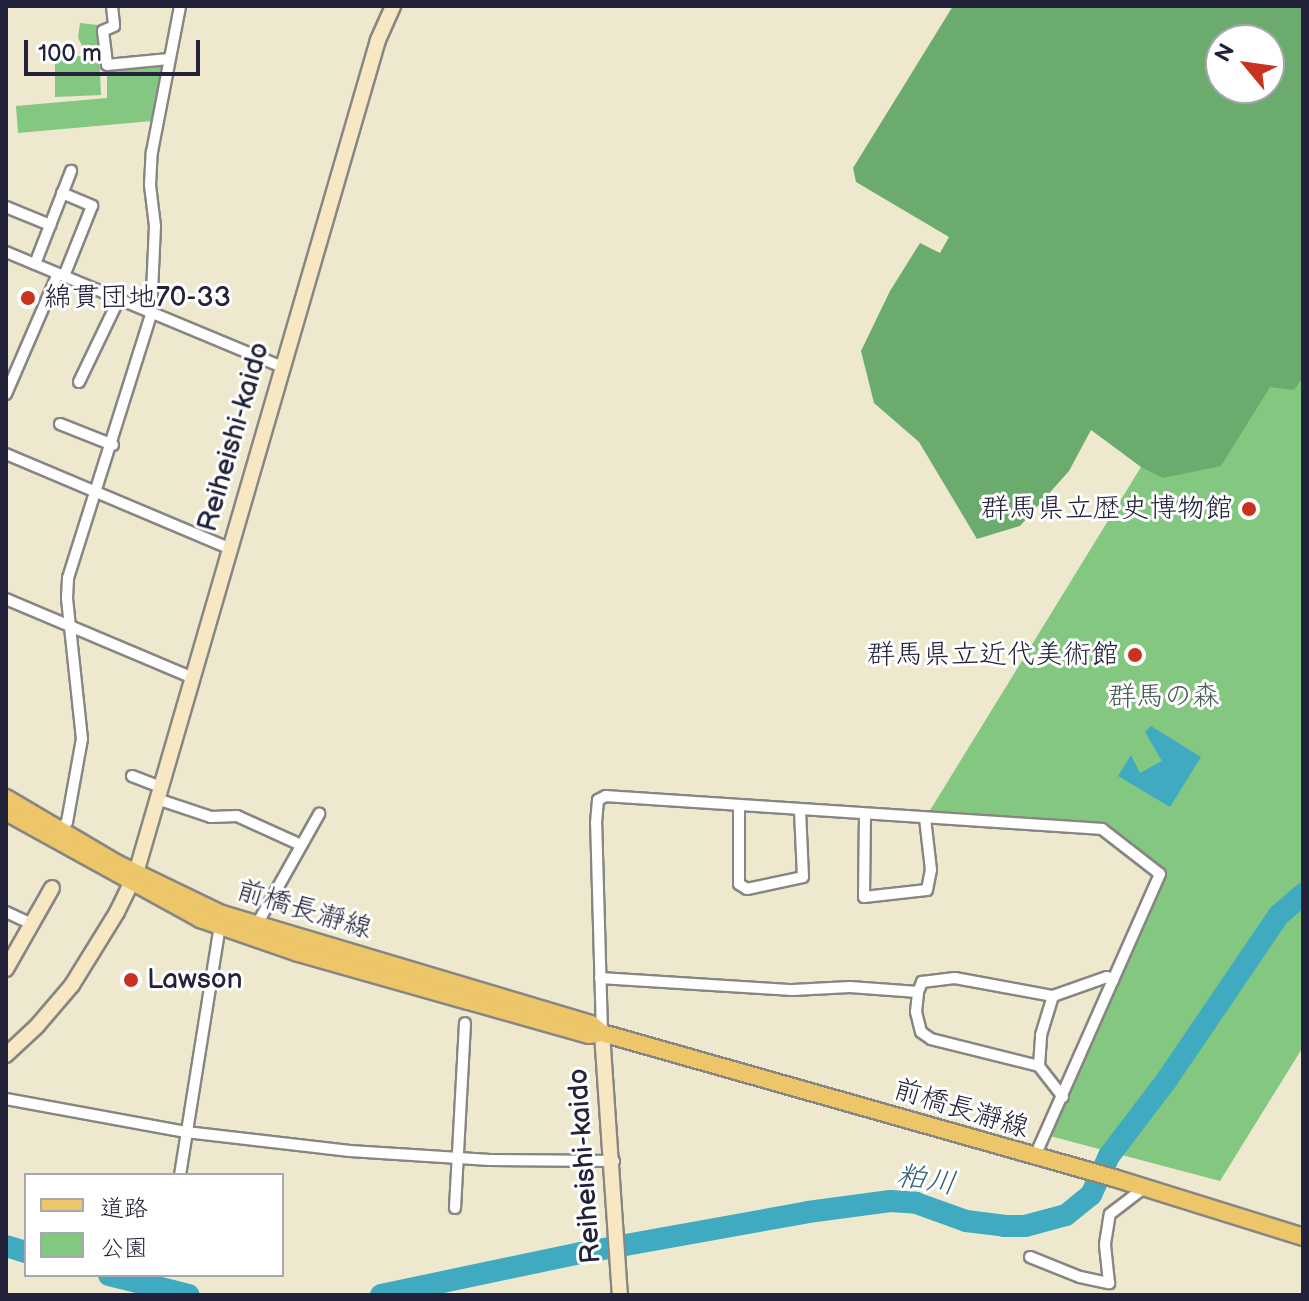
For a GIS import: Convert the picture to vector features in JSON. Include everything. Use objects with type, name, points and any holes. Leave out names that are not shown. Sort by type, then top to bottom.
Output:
[{"type":"main road","name":"Reiheishi-kaido","points":[[6,1055],[37,1026],[72,985],[134,878],[389,7]]},
{"type":"main road","name":"前橋長瀞線","points":[[6,798],[134,878],[256,926],[591,1024],[602,1033],[1034,1158],[1114,1178],[1303,1237]]},
{"type":"main road","name":"前橋長瀞線","points":[[6,812],[220,926],[298,953],[558,1027],[589,1035],[602,1033]]},
{"type":"main road","points":[[6,969],[52,888]]},
{"type":"main road","name":"Reiheishi-kaido","points":[[602,1033],[614,1161],[620,1295]]},
{"type":"street","points":[[112,6],[114,26],[103,31],[107,65],[169,59]]},
{"type":"street","points":[[60,829],[67,822],[82,739],[68,578],[94,492],[113,445],[151,314],[155,226],[151,174],[180,6]]},
{"type":"street","points":[[35,264],[71,171]]},
{"type":"street","points":[[6,394],[92,206],[62,193]]},
{"type":"street","points":[[6,207],[50,225]]},
{"type":"street","points":[[6,252],[282,367]]},
{"type":"street","points":[[79,382],[118,301]]},
{"type":"street","points":[[60,424],[113,445]]},
{"type":"street","points":[[6,454],[229,548]]},
{"type":"street","points":[[6,599],[191,677]]},
{"type":"street","points":[[132,776],[159,793],[211,817],[237,816],[301,845]]},
{"type":"street","points":[[602,1033],[598,800],[606,796],[1102,829],[1160,874],[1034,1158]]},
{"type":"street","points":[[739,807],[739,884],[747,889],[803,877],[800,810]]},
{"type":"street","points":[[256,926],[319,814]]},
{"type":"street","points":[[865,814],[864,897],[927,890],[931,870],[925,818]]},
{"type":"street","points":[[6,912],[32,924]]},
{"type":"street","points":[[180,1173],[220,926]]},
{"type":"street","points":[[1063,1097],[1039,1066],[931,1039],[921,1032],[916,1012],[922,982],[955,978],[1053,996],[1107,977],[1113,980]]},
{"type":"street","points":[[600,978],[793,990],[850,987],[918,992]]},
{"type":"street","points":[[1039,1066],[1041,1035],[1053,996]]},
{"type":"street","points":[[455,1208],[465,1023]]},
{"type":"street","points":[[6,1099],[186,1132],[350,1151],[457,1158],[614,1161]]},
{"type":"street","points":[[1030,1257],[1080,1277],[1109,1283],[1105,1244],[1110,1214],[1144,1188]]},
{"type":"green space","points":[[953,6],[1303,6],[1303,377],[1294,390],[1270,387],[1221,466],[1163,478],[1141,467],[1091,430],[1069,471],[1020,526],[977,539],[919,442],[874,403],[861,351],[890,291],[920,243],[940,253],[949,237],[856,182],[853,168]]},
{"type":"green space","points":[[80,23],[98,25],[101,95],[55,97],[55,58],[81,56],[84,49],[78,38]]},
{"type":"green space","points":[[163,65],[152,121],[18,133],[16,106],[107,98],[107,71]]},
{"type":"green space","name":"群馬の森","points":[[1303,218],[1303,1047],[1220,1181],[1050,1136],[1166,874],[1104,824],[929,812],[1141,467]]},
{"type":"water","points":[[1151,726],[1201,757],[1170,807],[1118,776],[1131,755],[1140,773],[1162,761],[1145,732]]},
{"type":"waterway","name":"粕川","points":[[381,1295],[581,1253],[808,1212],[890,1201],[916,1203],[966,1221],[1004,1226],[1025,1226],[1066,1215],[1091,1195],[1109,1156],[1166,1081],[1279,915],[1303,894]]},
{"type":"waterway","name":"粕川","points":[[6,1246],[24,1251]]},
{"type":"waterway","name":"粕川","points":[[117,1277],[189,1295]]},
{"type":"place","name":"綿貫団地70-33","points":[[28,298]]},
{"type":"place","name":"群馬県立歴史博物館","points":[[1249,509]]},
{"type":"place","name":"群馬県立近代美術館","points":[[1135,655]]},
{"type":"place","name":"Lawson","points":[[131,980]]}]
